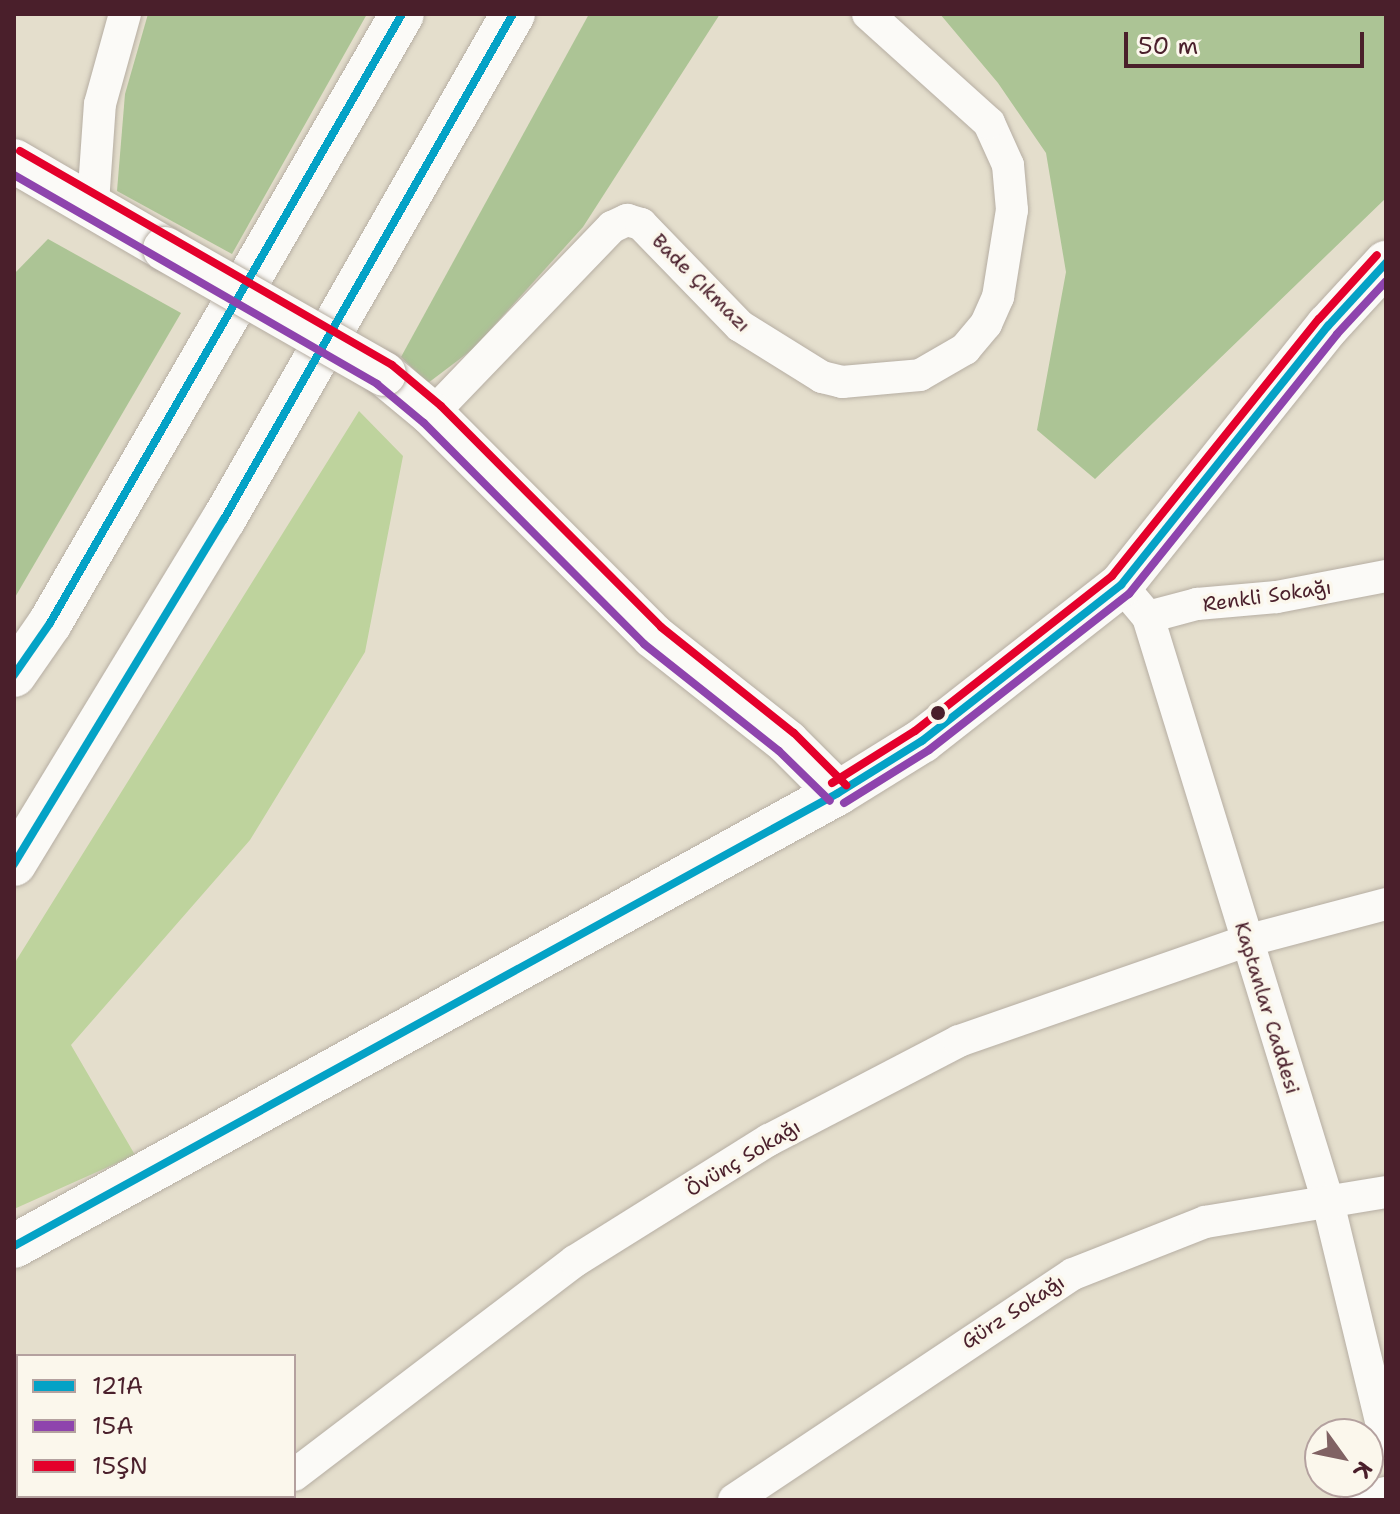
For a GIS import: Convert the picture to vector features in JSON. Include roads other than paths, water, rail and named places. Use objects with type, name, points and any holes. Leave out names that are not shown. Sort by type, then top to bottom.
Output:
[{"type":"main road","points":[[14,675],[50,623],[402,14]]},
{"type":"main road","points":[[14,864],[224,519],[513,14]]},
{"type":"main road","points":[[14,161],[93,203],[165,249],[384,374],[432,414],[653,636],[787,742],[838,793]]},
{"type":"main road","points":[[14,1246],[838,793],[1134,601],[1328,326],[1386,263]]},
{"type":"street","points":[[93,203],[100,104],[125,14]]},
{"type":"street","name":"Bade Çıkmazı","points":[[432,414],[612,227],[627,220],[641,224],[740,326],[822,377],[842,382],[920,375],[965,349],[986,324],[998,297],[1012,210],[1008,165],[989,123],[868,14]]},
{"type":"street","name":"Renkli Sokağı","points":[[1134,601],[1197,604],[1277,597],[1386,576]]},
{"type":"street","name":"Kaptanlar Caddesi","points":[[1134,601],[1327,1198],[1386,1442]]},
{"type":"street","name":"Övünç Sokağı","points":[[296,1473],[575,1261],[769,1140],[959,1041],[1246,941],[1386,904]]},
{"type":"street","name":"Gürz Sokağı","points":[[734,1500],[1073,1274],[1205,1222],[1327,1198],[1386,1192]]},
{"type":"street","points":[[1357,1500],[1386,1493]]}]
